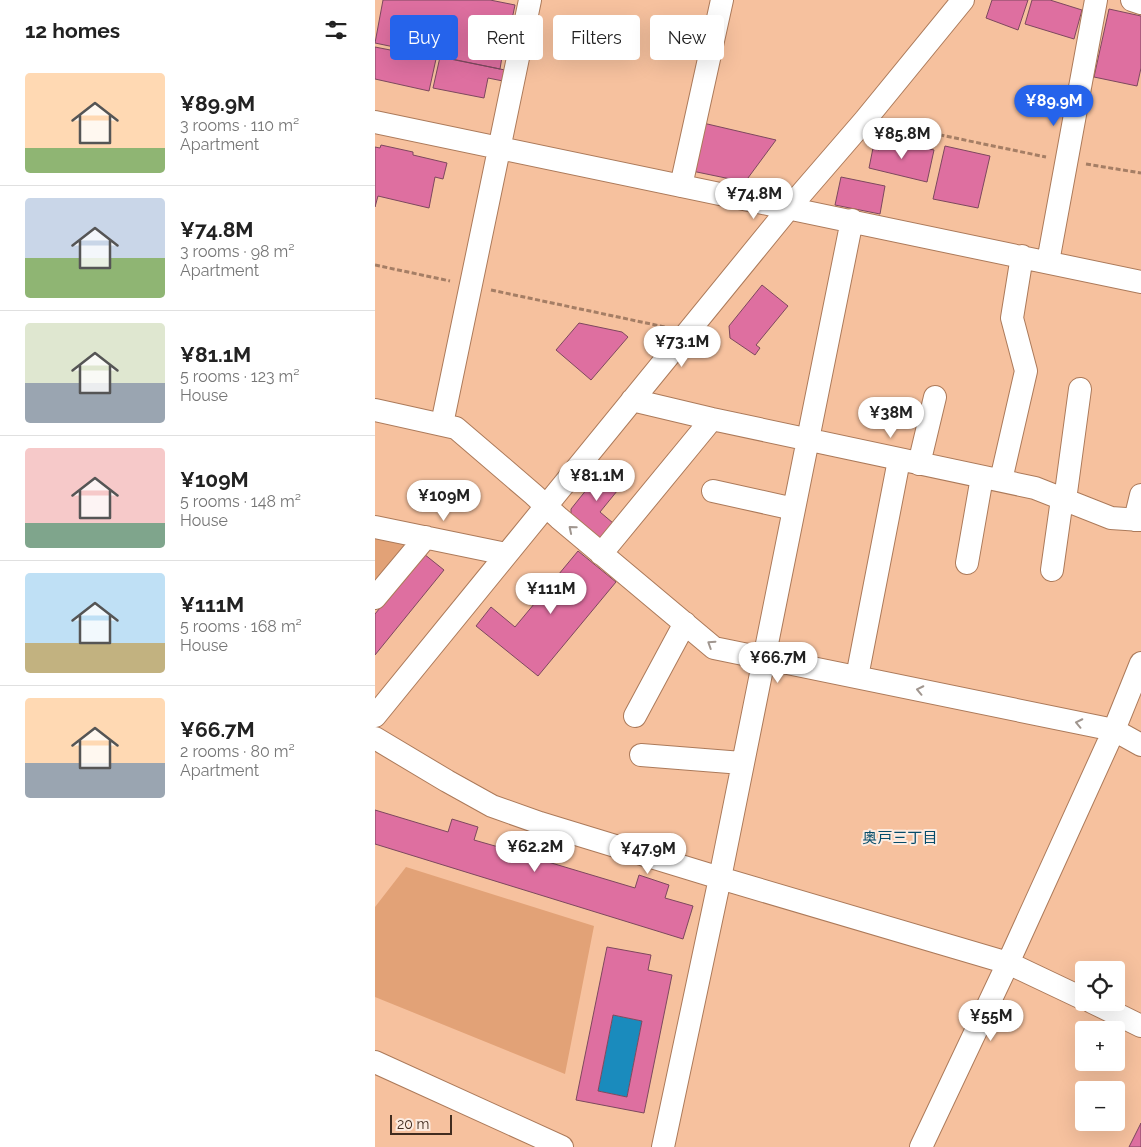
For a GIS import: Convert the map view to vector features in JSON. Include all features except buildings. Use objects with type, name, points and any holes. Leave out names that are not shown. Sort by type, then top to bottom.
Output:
[{"type":"street","points":[[442,424],[530,0]]},
{"type":"street","points":[[681,186],[721,0]]},
{"type":"street","points":[[378,708],[789,208],[865,120],[963,0]]},
{"type":"street","points":[[1048,262],[1096,0]]},
{"type":"street","points":[[1132,0],[1141,3]]},
{"type":"street","points":[[375,122],[852,220],[1141,282]]},
{"type":"street","points":[[663,1147],[852,220]]},
{"type":"street","points":[[963,558],[1026,371],[1011,318],[1022,256]]},
{"type":"street","points":[[1052,570],[1080,389]]},
{"type":"street","points":[[857,677],[909,462],[935,397]]},
{"type":"street","points":[[632,400],[808,440],[1035,488],[1111,518],[1138,520],[1141,495]]},
{"type":"street","points":[[375,410],[456,428],[601,554],[714,648],[1114,730],[1141,745]]},
{"type":"street","points":[[601,554],[712,419]]},
{"type":"street","points":[[713,491],[794,509]]},
{"type":"street","points":[[375,527],[506,554]]},
{"type":"street","points":[[375,598],[426,537]]},
{"type":"street","points":[[635,716],[685,623]]},
{"type":"street","points":[[921,1147],[1008,963],[1114,730],[1141,663]]},
{"type":"street","points":[[375,738],[447,782],[492,806],[540,823],[719,878],[1008,963],[1075,995]]},
{"type":"street","points":[[641,755],[742,763]]},
{"type":"street","points":[[1110,1011],[1141,1026]]},
{"type":"street","points":[[375,1062],[562,1147]]},
{"type":"path","points":[[865,120],[1067,161],[1141,173]]},
{"type":"path","points":[[375,265],[688,332]]},
{"type":"shaded area","points":[[375,536],[410,544],[375,588]]},
{"type":"shaded area","points":[[406,867],[594,926],[565,1074],[375,997],[375,907]]},
{"type":"water","points":[[613,1015],[642,1021],[627,1097],[598,1091]]},
{"type":"district","name":"奥戸三丁目","points":[[900,838]]}]
